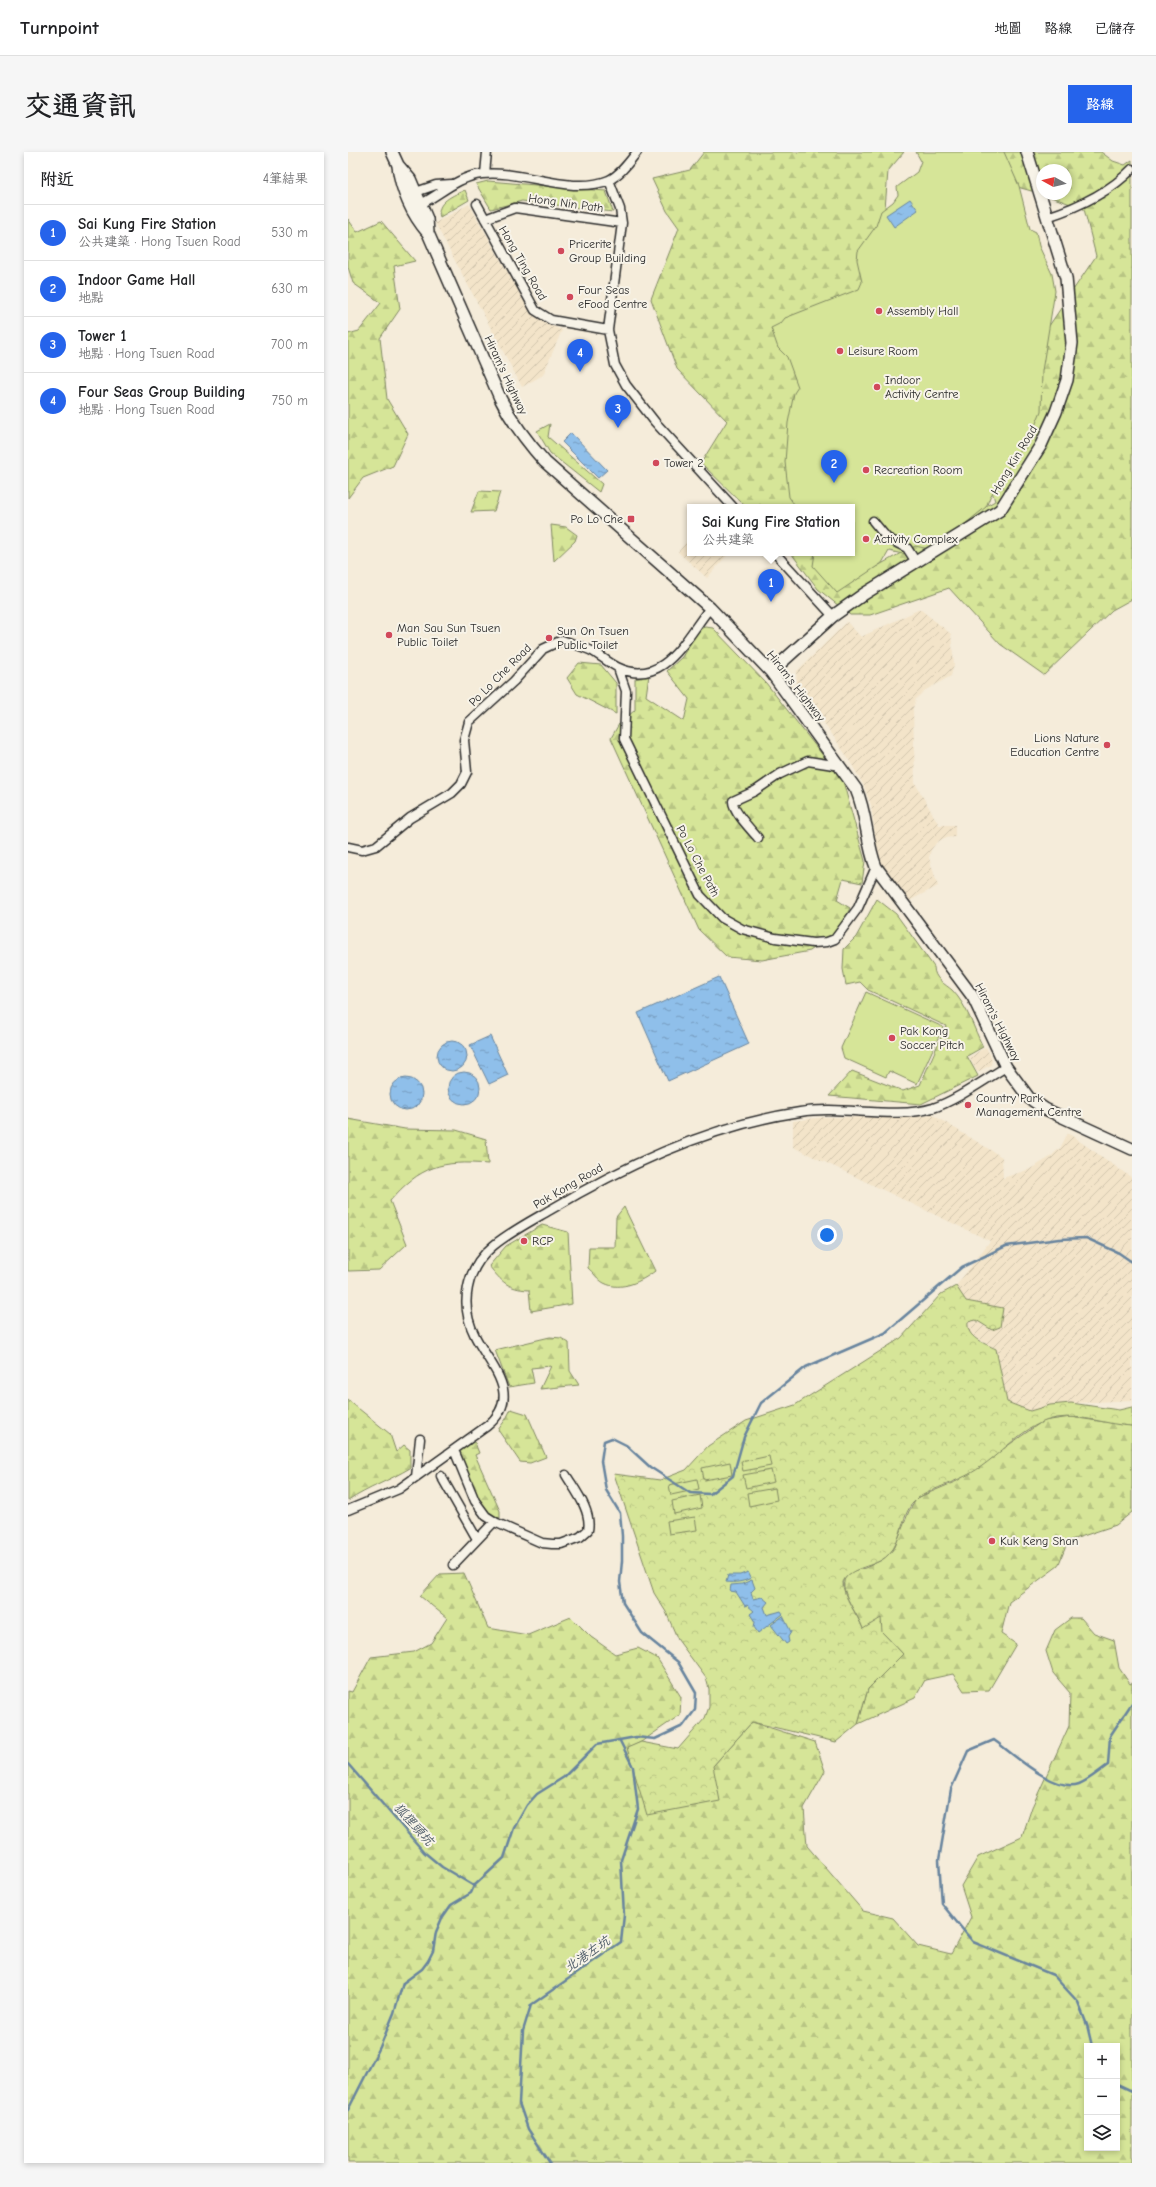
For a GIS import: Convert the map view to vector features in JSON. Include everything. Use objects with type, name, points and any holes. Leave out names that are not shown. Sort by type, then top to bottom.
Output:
[{"type":"main road","name":"Hiram's Highway","points":[[392,152],[398,166],[410,179],[411,194],[416,206],[426,219],[428,233],[500,398],[507,412],[524,437],[545,462],[710,608],[771,672],[856,789],[862,803],[868,845],[876,867],[974,997],[1006,1067],[1029,1098],[1045,1110],[1132,1149]]},
{"type":"main road","name":"Hong Kin Road","points":[[771,672],[833,616],[864,594],[1000,510],[1041,445],[1056,412],[1067,380],[1072,343],[1066,278],[1027,152]]},
{"type":"street","points":[[485,174],[487,152]]},
{"type":"street","points":[[411,194],[436,185],[452,184],[485,174],[580,184],[609,180],[620,172],[637,152]]},
{"type":"street","points":[[1047,217],[1088,202],[1126,176],[1132,169]]},
{"type":"street","points":[[609,180],[620,209],[622,223],[608,330],[614,359],[626,385],[655,422],[730,504]]},
{"type":"street","points":[[416,206],[452,184]]},
{"type":"street","name":"Hong Ting Road","points":[[477,204],[535,310],[551,320],[608,330]]},
{"type":"street","name":"Hong Nin Path","points":[[485,220],[515,208],[622,223]]},
{"type":"street","points":[[873,520],[887,538],[907,548],[916,562]]},
{"type":"street","points":[[778,556],[833,616]]},
{"type":"street","name":"Po Lo Che Road","points":[[348,847],[362,850],[376,846],[410,818],[452,793],[461,784],[467,772],[464,740],[466,727],[476,714],[514,681],[543,649],[562,640],[593,652],[618,668],[635,672],[650,671],[662,667],[672,660],[710,608]]},
{"type":"street","name":"Po Lo Che Path","points":[[618,668],[626,691],[624,739],[700,894],[722,918],[742,930],[775,938],[813,943],[827,942],[835,939],[858,908],[876,867]]},
{"type":"street","points":[[758,838],[736,810],[733,805],[733,800],[755,791],[780,774],[808,761],[840,766]]},
{"type":"street","name":"Pak Kong Road","points":[[348,1510],[395,1492],[492,1422],[498,1415],[504,1390],[501,1380],[472,1331],[466,1302],[467,1289],[474,1271],[485,1254],[502,1239],[598,1182],[687,1142],[728,1128],[767,1117],[810,1110],[898,1112],[927,1109],[944,1104],[1006,1067]]},
{"type":"street","points":[[416,1477],[420,1439]]},
{"type":"street","points":[[454,1450],[475,1501],[482,1512],[494,1522],[547,1544],[561,1544],[583,1536],[588,1530],[589,1519],[566,1474]]},
{"type":"street","points":[[441,1476],[477,1539]]},
{"type":"street","points":[[453,1565],[494,1522]]},
{"type":"shaded area","points":[[469,204],[531,314],[549,325],[562,330],[543,375],[522,387],[435,223]]},
{"type":"shaded area","points":[[687,542],[687,556],[726,556],[707,578],[678,552]]},
{"type":"shaded area","points":[[920,609],[951,634],[954,664],[951,676],[924,691],[916,699],[913,708],[915,783],[939,825],[955,825],[955,837],[944,838],[936,843],[931,850],[929,858],[938,886],[907,902],[882,864],[876,842],[871,805],[863,784],[846,755],[797,683],[796,672],[847,622],[861,637]]},
{"type":"shaded area","points":[[986,1047],[992,1059],[991,1065],[977,1072],[969,1057]]},
{"type":"shaded area","points":[[933,1115],[1002,1157],[1003,1178],[1030,1169],[1049,1158],[1060,1148],[1068,1133],[1132,1178],[1132,1400],[1060,1404],[1030,1411],[1007,1402],[996,1349],[970,1335],[967,1329],[967,1322],[976,1320],[992,1330],[1003,1308],[966,1301],[956,1286],[990,1241],[793,1147],[793,1121],[825,1117],[909,1118]]},
{"type":"green space","points":[[704,152],[904,152],[888,171],[883,234],[812,504],[743,504],[701,463],[727,421],[677,369],[651,299],[679,228],[667,211],[652,179],[690,170]]},
{"type":"green space","points":[[916,152],[1004,152],[1019,186],[1030,229],[1036,232],[1039,246],[1052,274],[1055,291],[1042,371],[1041,411],[1030,438],[1007,469],[990,497],[986,507],[950,536],[929,549],[915,546],[903,554],[889,551],[882,563],[837,593],[813,566],[815,556],[855,556],[855,504],[794,504],[789,497],[785,462],[788,423],[794,393],[798,387],[787,357],[778,348],[771,328],[781,323],[785,318],[859,289],[862,282],[857,260],[858,251],[876,226],[881,211],[893,202],[898,195],[897,187],[917,172],[921,161]]},
{"type":"green space","points":[[1003,152],[1101,152],[1113,161],[1125,165],[1132,160],[1132,599],[1112,610],[1044,675],[1000,644],[949,588],[870,615],[850,615],[818,589],[793,556],[851,556],[863,574],[995,501],[975,436],[1096,256],[1084,209],[1059,200],[1072,200],[1072,164],[1036,164],[1036,192],[1007,184]]},
{"type":"green space","points":[[488,181],[606,191],[613,212],[522,201],[491,209],[476,184]]},
{"type":"green space","points":[[465,190],[469,200],[440,217],[440,207],[443,203]]},
{"type":"green space","points":[[348,219],[357,232],[381,221],[415,261],[394,266],[400,309],[380,338],[387,399],[408,434],[393,466],[363,478],[348,498],[348,334],[359,331],[381,303],[353,283],[348,267]]},
{"type":"green space","points":[[550,424],[548,437],[602,484],[599,492],[550,453],[537,431]]},
{"type":"green space","points":[[479,491],[500,492],[494,511],[471,512]]},
{"type":"green space","points":[[551,525],[566,527],[577,535],[575,541],[554,561]]},
{"type":"green space","points":[[705,627],[713,628],[766,683],[843,781],[865,861],[862,883],[843,879],[837,900],[850,908],[839,930],[810,951],[762,960],[727,957],[699,930],[611,738],[619,724],[635,710],[635,679],[649,675],[646,696],[684,721],[689,699],[667,671],[682,657],[699,629]]},
{"type":"green space","points":[[579,663],[601,665],[616,683],[616,714],[577,694],[567,678]]},
{"type":"green space","points":[[877,899],[896,914],[934,967],[934,971],[938,978],[957,996],[966,1010],[983,1047],[967,1056],[978,1076],[921,1104],[829,1096],[852,1071],[903,1091],[920,1085],[946,1026],[868,990],[860,982],[846,985],[843,969],[844,949],[856,937]]},
{"type":"green space","name":"Pak Kong Soccer Pitch","points":[[866,992],[943,1027],[917,1084],[889,1071],[886,1077],[844,1058],[841,1048]]},
{"type":"green space","points":[[348,1119],[405,1129],[456,1130],[486,1139],[488,1164],[458,1163],[433,1168],[412,1180],[390,1201],[407,1244],[379,1270],[348,1271]]},
{"type":"green space","points":[[624,1207],[655,1271],[638,1282],[624,1286],[617,1286],[602,1282],[588,1268],[589,1247],[615,1247],[616,1217]]},
{"type":"green space","points":[[542,1225],[568,1232],[572,1304],[531,1311],[529,1290],[516,1288],[506,1284],[489,1266],[506,1246]]},
{"type":"green space","points":[[956,1286],[966,1301],[1003,1308],[1000,1327],[992,1330],[976,1320],[968,1322],[968,1328],[973,1336],[981,1342],[996,1349],[1007,1402],[1030,1411],[1050,1405],[1071,1403],[1119,1410],[1132,1407],[1132,1426],[1076,1417],[1057,1418],[1045,1421],[1023,1433],[971,1473],[917,1499],[908,1511],[897,1542],[888,1555],[883,1559],[851,1573],[843,1582],[845,1593],[863,1629],[881,1618],[882,1632],[903,1654],[868,1689],[858,1724],[836,1742],[752,1722],[713,1766],[720,1801],[647,1815],[627,1748],[641,1742],[678,1749],[705,1718],[709,1707],[709,1689],[706,1678],[678,1640],[666,1612],[654,1593],[614,1474],[660,1480],[686,1470],[708,1446],[746,1421],[795,1405],[901,1338],[941,1294]]},
{"type":"green space","points":[[550,1337],[561,1338],[569,1343],[570,1371],[579,1385],[540,1389],[551,1366],[531,1368],[534,1383],[509,1387],[495,1350]]},
{"type":"green space","points":[[348,1400],[390,1434],[396,1452],[404,1445],[410,1450],[410,1468],[348,1501]]},
{"type":"green space","points":[[511,1409],[527,1414],[546,1457],[530,1463],[520,1462],[498,1430]]},
{"type":"green space","points":[[1071,1417],[1132,1426],[1132,1512],[1116,1525],[1068,1541],[1058,1566],[1009,1602],[1001,1634],[1016,1644],[989,1690],[964,1691],[953,1674],[925,1680],[915,1698],[858,1724],[868,1689],[903,1654],[882,1632],[863,1629],[847,1596],[844,1584],[845,1578],[852,1571],[865,1568],[882,1560],[889,1554],[895,1547],[909,1511],[917,1498],[957,1481],[1043,1421]]},
{"type":"green space","points":[[473,1438],[479,1453],[475,1455],[500,1511],[500,1518],[494,1519],[481,1507],[456,1449]]},
{"type":"green space","points":[[769,1456],[771,1466],[743,1471],[741,1462]]},
{"type":"green space","points":[[730,1462],[732,1475],[704,1480],[702,1468]]},
{"type":"green space","points":[[771,1470],[774,1482],[746,1488],[743,1475]]},
{"type":"green space","points":[[697,1479],[699,1489],[671,1495],[669,1485]]},
{"type":"green space","points":[[775,1488],[777,1500],[749,1506],[747,1493]]},
{"type":"green space","points":[[700,1495],[702,1508],[674,1514],[672,1501]]},
{"type":"green space","points":[[695,1517],[697,1530],[669,1534],[667,1521]]},
{"type":"green space","points":[[464,1573],[488,1628],[528,1635],[571,1617],[591,1637],[615,1654],[638,1648],[657,1658],[681,1697],[680,1715],[641,1742],[627,1749],[713,1766],[752,1722],[815,1742],[825,1771],[804,1808],[807,1846],[863,1911],[893,1918],[918,1946],[951,1954],[971,1917],[961,1886],[978,1857],[1022,1837],[1032,1807],[1069,1726],[1070,1693],[1053,1673],[1046,1651],[1055,1630],[1071,1618],[1081,1618],[1094,1633],[1114,1640],[1119,1668],[1130,1684],[1132,1683],[1132,2163],[348,2163],[348,1691],[352,1692],[371,1657],[414,1652],[431,1643],[447,1618],[420,1596],[440,1574]]},
{"type":"water","points":[[910,199],[918,210],[894,227],[886,215]]},
{"type":"water","points":[[571,433],[607,470],[598,478],[562,442]]},
{"type":"water","points":[[719,977],[749,1044],[668,1081],[638,1013]]},
{"type":"water","points":[[490,1036],[508,1075],[489,1084],[470,1045]]},
{"type":"water","points":[[452,1041],[463,1045],[467,1056],[463,1067],[452,1071],[441,1067],[437,1056],[441,1045]]},
{"type":"water","points":[[461,1072],[467,1072],[477,1079],[480,1088],[479,1094],[473,1101],[467,1104],[461,1104],[451,1097],[448,1091],[448,1085],[455,1075]]},
{"type":"water","points":[[406,1078],[417,1083],[422,1094],[417,1105],[406,1110],[395,1105],[390,1094],[395,1083]]},
{"type":"water","points":[[748,1572],[751,1578],[739,1582],[726,1582],[728,1575],[740,1575]]},
{"type":"water","points":[[752,1580],[755,1588],[751,1592],[753,1599],[762,1597],[768,1602],[764,1607],[767,1615],[781,1611],[783,1614],[758,1633],[754,1627],[755,1622],[750,1614],[754,1611],[747,1605],[745,1606],[736,1592],[730,1591],[731,1585],[742,1584]]},
{"type":"water","points":[[783,1616],[791,1632],[788,1637],[789,1642],[786,1644],[771,1625]]},
{"type":"waterway","points":[[348,2110],[380,2047],[394,2013],[403,1983],[422,1969],[428,1961],[433,1951],[436,1932],[442,1918],[451,1905],[471,1893],[474,1886],[504,1858],[514,1828],[527,1805],[537,1794],[564,1777],[597,1744],[636,1737],[655,1739],[683,1726],[695,1710],[696,1693],[678,1662],[642,1633],[623,1603],[620,1582],[622,1561],[620,1513],[606,1490],[601,1461],[604,1441],[612,1438],[626,1445],[650,1467],[690,1493],[710,1494],[733,1476],[744,1437],[761,1403],[806,1367],[885,1333],[962,1267],[1006,1246],[1059,1239],[1086,1238],[1119,1253],[1132,1262]]},
{"type":"waterway","points":[[1091,2043],[1087,2025],[1078,2002],[1053,1975],[973,1942],[942,1904],[939,1860],[951,1789],[968,1751],[994,1740],[1035,1771],[1047,1778],[1058,1783],[1069,1785],[1079,1784],[1108,1765],[1110,1736],[1132,1703]]},
{"type":"waterway","name":"北港左坑","points":[[550,2163],[528,2129],[519,2103],[523,2031],[531,2005],[621,1942],[624,1915],[621,1860],[638,1809],[633,1767],[620,1741]]},
{"type":"waterway","name":"狐狸頭坑","points":[[348,1764],[424,1852],[442,1867],[474,1886]]},
{"type":"waterway","points":[[1120,2085],[1132,2091]]},
{"type":"place","name":"Pricerite Group Building","points":[[561,251]]},
{"type":"place","name":"Four Seas eFood Centre","points":[[570,297]]},
{"type":"place","name":"Assembly Hall","points":[[879,311]]},
{"type":"place","name":"Leisure Room","points":[[840,351]]},
{"type":"place","name":"Four Seas Group Building","points":[[580,372]]},
{"type":"place","name":"Indoor Activity Centre","points":[[877,387]]},
{"type":"place","name":"Tower 1","points":[[618,428]]},
{"type":"place","name":"Tower 2","points":[[656,463]]},
{"type":"place","name":"Recreation Room","points":[[866,470]]},
{"type":"place","name":"Indoor Game Hall","points":[[834,483]]},
{"type":"place","name":"Po Lo Che","points":[[631,519]]},
{"type":"place","name":"Activity Complex","points":[[866,539]]},
{"type":"place","name":"Sai Kung Fire Station","points":[[771,602]]},
{"type":"place","name":"Man Sau Sun Tsuen Public Toilet","points":[[389,635]]},
{"type":"place","name":"Sun On Tsuen Public Toilet","points":[[549,638]]},
{"type":"place","name":"Lions Nature Education Centre","points":[[1107,745]]},
{"type":"place","name":"Pak Kong Soccer Pitch","points":[[892,1038]]},
{"type":"place","name":"Country Park Management Centre","points":[[968,1105]]},
{"type":"place","name":"RCP","points":[[524,1241]]},
{"type":"place","name":"Kuk Keng Shan","points":[[992,1541]]}]
